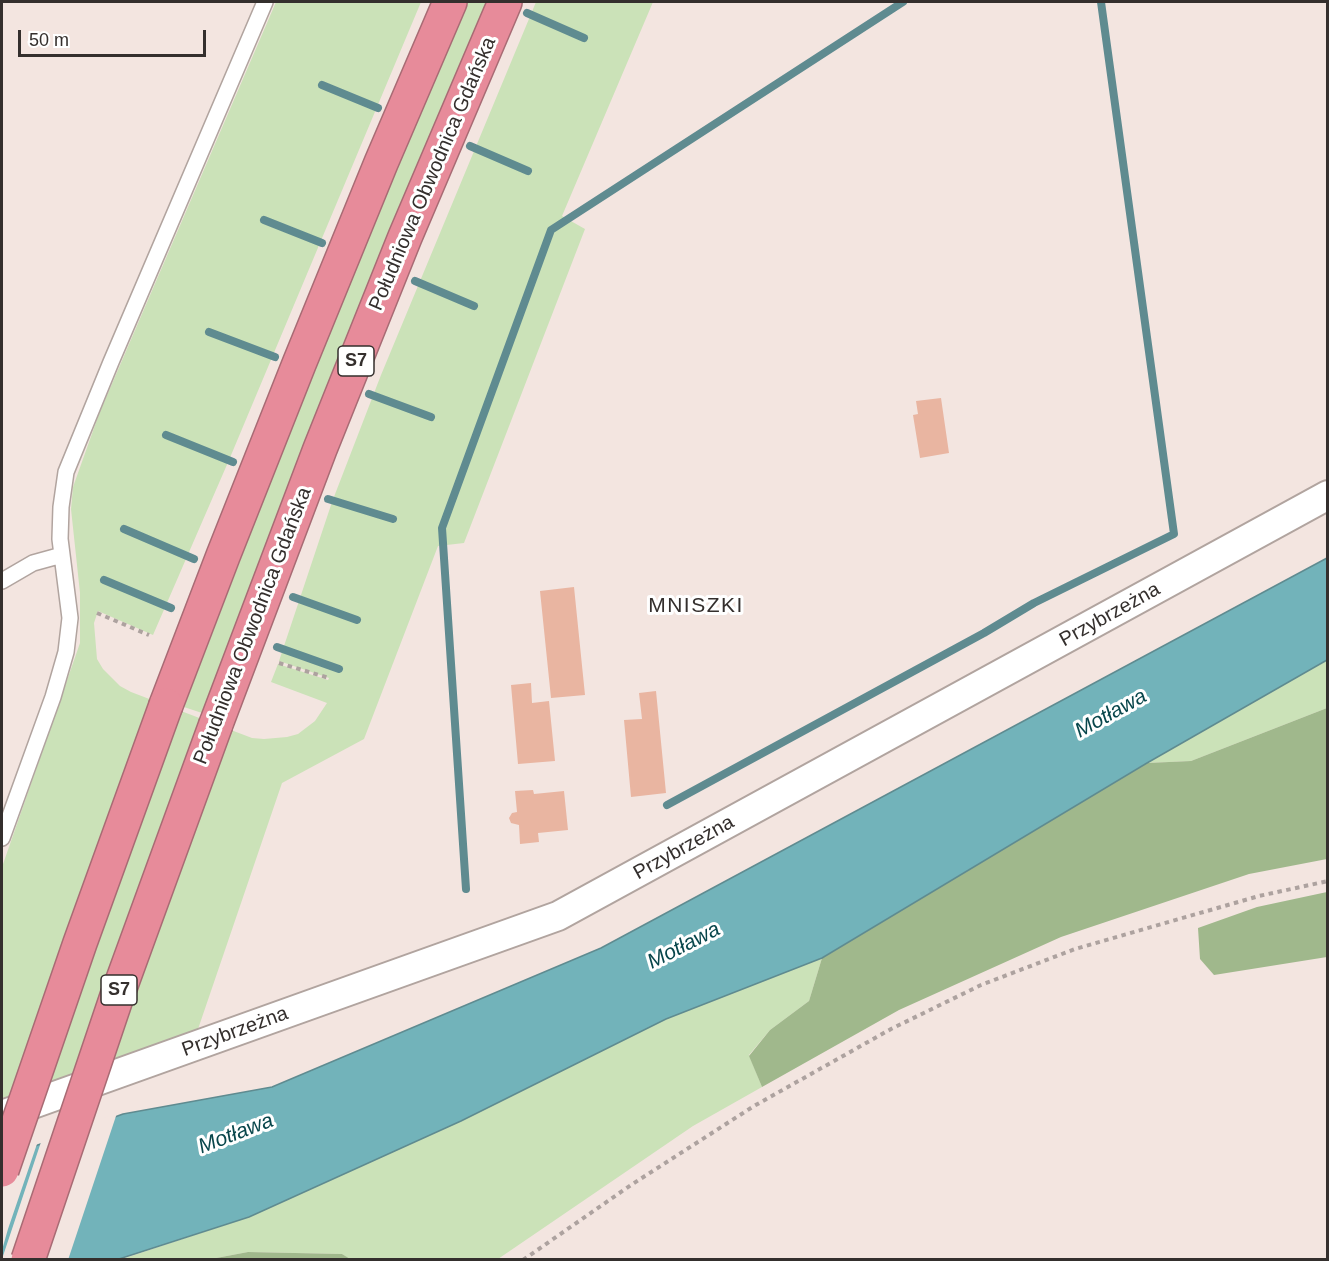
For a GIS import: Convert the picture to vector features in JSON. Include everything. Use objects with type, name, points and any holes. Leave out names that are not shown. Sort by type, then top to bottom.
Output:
[{"type":"highway","points":[[2,1170],[80,943],[166,705],[223,556],[381,163],[450,2]]},
{"type":"highway","name":"Południowa Obwodnica Gdańska","points":[[28,1260],[117,996],[216,724],[350,375],[414,216],[505,2]]},
{"type":"street","name":"Przybrzeżna","points":[[2,1115],[558,916],[1328,495]]},
{"type":"lane","points":[[2,838],[53,697],[66,652],[70,618],[60,539],[61,507],[66,472],[265,2]]},
{"type":"lane","points":[[2,581],[33,563],[62,555]]},
{"type":"path","points":[[97,613],[149,635]]},
{"type":"path","points":[[279,663],[329,678]]},
{"type":"path","points":[[523,1260],[631,1185],[754,1106],[891,1029],[981,985],[1075,949],[1259,896],[1328,881]]},
{"type":"green space","points":[[276,2],[421,2],[153,635],[98,611],[94,623],[97,659],[103,669],[120,686],[252,738],[264,739],[298,734],[315,721],[327,703],[271,682],[278,664],[328,680],[329,678],[279,661],[332,502],[381,375],[536,2],[653,2],[562,216],[585,229],[464,543],[438,546],[364,739],[282,783],[197,1032],[2,1102],[2,867],[80,643],[80,593],[71,509],[73,487],[99,414]]},
{"type":"green space","points":[[468,2],[488,2],[301,455],[202,713],[184,707],[284,446],[389,187]]},
{"type":"green space","points":[[1327,660],[1327,708],[1191,761],[1147,763]]},
{"type":"green space","points":[[1327,708],[1327,859],[1249,874],[1061,937],[899,1010],[762,1087],[749,1056],[770,1030],[809,1001],[822,958],[1147,763],[1191,761]]},
{"type":"green space","points":[[1327,892],[1327,957],[1214,975],[1200,959],[1198,928],[1257,907]]},
{"type":"green space","points":[[822,958],[809,1001],[770,1030],[749,1055],[762,1087],[693,1126],[498,1259],[350,1260],[342,1254],[248,1252],[211,1259],[119,1260],[249,1217],[461,1121],[666,1019]]},
{"type":"green space","points":[[248,1252],[342,1254],[350,1259],[211,1259]]},
{"type":"water","name":"Motława","points":[[1327,558],[1327,660],[1147,763],[822,958],[666,1019],[461,1121],[249,1217],[119,1259],[2,1260],[2,1158],[123,1114],[272,1087],[601,948]]},
{"type":"pier","points":[[117,1113],[68,1260],[2,1259],[42,1139]]},
{"type":"pier","points":[[38,1141],[8,1229],[2,1250],[2,1155]]},
{"type":"building","points":[[941,398],[949,453],[920,458],[913,415],[918,414],[916,401]]},
{"type":"building","points":[[574,587],[585,695],[551,698],[540,591]]},
{"type":"building","points":[[531,683],[532,703],[549,701],[555,761],[518,764],[511,685]]},
{"type":"building","points":[[656,691],[666,793],[631,797],[624,720],[642,719],[639,693]]},
{"type":"building","points":[[533,790],[534,794],[564,791],[568,830],[538,833],[539,842],[520,844],[519,825],[511,823],[509,818],[512,813],[517,812],[515,791]]},
{"type":"waterway","points":[[466,889],[442,528],[551,230],[903,2]]},
{"type":"waterway","points":[[667,805],[984,633],[1034,603],[1174,534],[1101,2]]},
{"type":"waterway","points":[[527,13],[584,38]]},
{"type":"waterway","points":[[322,85],[378,108]]},
{"type":"waterway","points":[[470,146],[528,171]]},
{"type":"waterway","points":[[264,220],[322,243]]},
{"type":"waterway","points":[[415,281],[474,306]]},
{"type":"waterway","points":[[209,332],[275,357]]},
{"type":"waterway","points":[[369,394],[431,417]]},
{"type":"waterway","points":[[166,435],[233,462]]},
{"type":"waterway","points":[[328,499],[393,519]]},
{"type":"waterway","points":[[124,529],[194,559]]},
{"type":"waterway","points":[[104,580],[171,608]]},
{"type":"waterway","points":[[293,597],[357,620]]},
{"type":"waterway","points":[[277,647],[339,669]]},
{"type":"district","name":"MNISZKI","points":[[696,606]]}]
